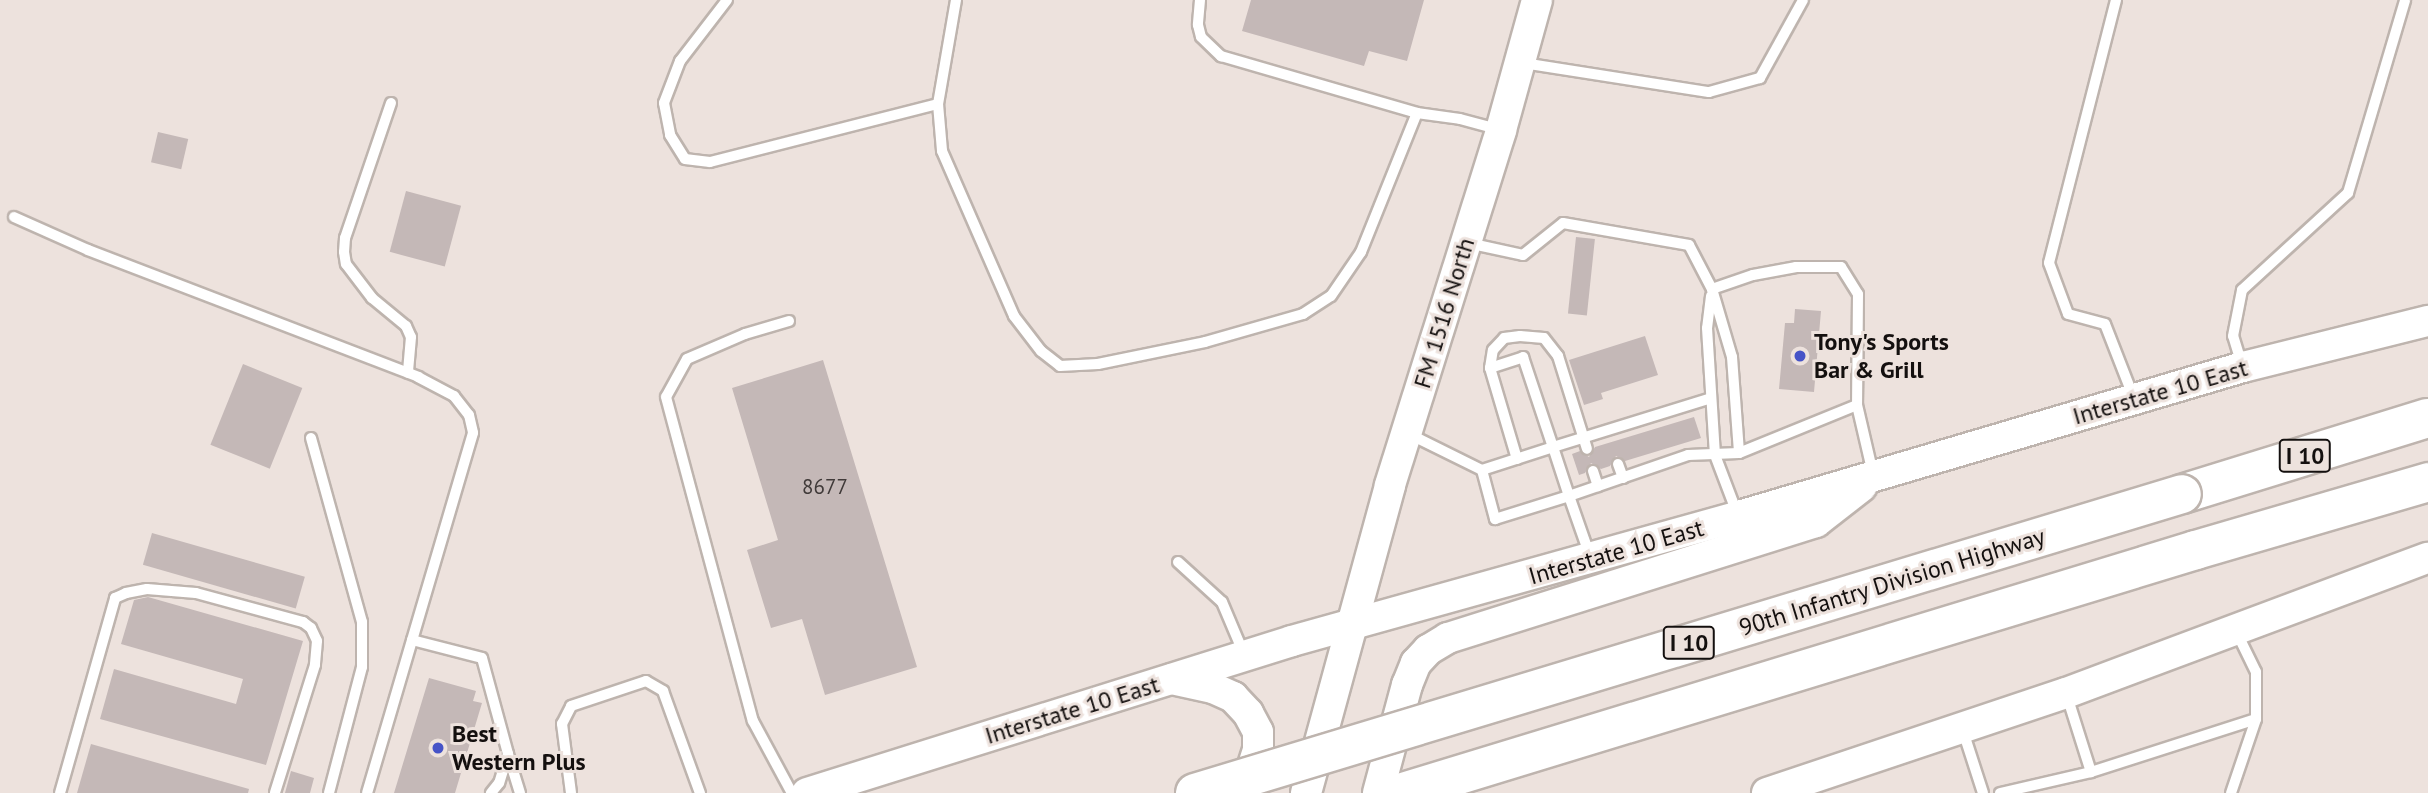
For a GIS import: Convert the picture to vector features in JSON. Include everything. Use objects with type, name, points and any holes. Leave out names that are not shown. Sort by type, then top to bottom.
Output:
[{"type":"highway","name":"90th Infantry Division Highway","points":[[1195,793],[2182,494],[2428,416]]},
{"type":"highway","name":"I 10","points":[[1400,793],[2428,482]]},
{"type":"main road","name":"FM 1516 North","points":[[1306,793],[1407,433],[1501,130],[1537,0]]},
{"type":"main road","name":"Interstate 10 East","points":[[807,793],[1245,656],[1591,559],[2243,367],[2428,321]]},
{"type":"main road","points":[[1378,793],[1407,685],[1416,663],[1428,650],[1448,638],[1816,522],[1873,477]]},
{"type":"main road","points":[[1767,793],[2066,693],[2428,558]]},
{"type":"main road","points":[[1171,679],[1213,688],[1233,697],[1248,713],[1258,733],[1258,750],[1244,793]]},
{"type":"main road","points":[[1740,793],[1796,784]]},
{"type":"lane","points":[[727,0],[680,61],[664,103],[670,135],[685,159],[710,162],[938,104]]},
{"type":"lane","points":[[956,0],[938,104],[942,151],[1014,316],[1041,351],[1060,366],[1098,364],[1205,342],[1303,314],[1331,296],[1361,252],[1417,113]]},
{"type":"lane","points":[[1200,0],[1198,25],[1201,37],[1221,56],[1417,113],[1460,119],[1501,130]]},
{"type":"lane","points":[[1520,62],[1709,92],[1760,78],[1803,0]]},
{"type":"lane","points":[[2116,0],[2049,263],[2068,314],[2105,324],[2134,399]]},
{"type":"lane","points":[[2243,367],[2233,336],[2242,290],[2348,193],[2405,0]]},
{"type":"lane","points":[[391,103],[345,238],[344,252],[346,264],[372,298],[406,326],[411,337],[408,373]]},
{"type":"lane","points":[[14,217],[88,250],[408,373],[454,397],[469,415],[473,433],[367,793]]},
{"type":"lane","points":[[1465,243],[1523,255],[1563,223],[1689,245],[1712,289],[1732,358],[1739,453]]},
{"type":"lane","points":[[1712,289],[1753,275],[1796,267],[1842,267],[1858,294],[1857,405],[1873,477]]},
{"type":"lane","points":[[1712,289],[1707,328],[1715,455],[1739,516]]},
{"type":"lane","points":[[789,321],[745,334],[687,359],[666,397],[753,721],[792,793]]},
{"type":"lane","points":[[1517,459],[1490,368],[1493,350],[1504,338],[1520,335],[1544,338],[1558,356],[1585,444]]},
{"type":"lane","points":[[1490,368],[1523,358],[1591,559]]},
{"type":"lane","points":[[1407,433],[1482,470],[1553,447],[1585,444],[1607,430],[1711,398]]},
{"type":"lane","points":[[1482,470],[1495,519],[1689,455],[1739,453],[1857,405]]},
{"type":"lane","points":[[1672,410],[1676,422]]},
{"type":"lane","points":[[1651,416],[1655,429]]},
{"type":"lane","points":[[1629,424],[1632,436]]},
{"type":"lane","points":[[1607,430],[1611,442]]},
{"type":"lane","points":[[311,438],[362,622],[362,667],[328,793]]},
{"type":"lane","points":[[1684,444],[1689,455]]},
{"type":"lane","points":[[1662,450],[1666,463]]},
{"type":"lane","points":[[1639,457],[1644,470]]},
{"type":"lane","points":[[1618,464],[1622,478]]},
{"type":"lane","points":[[1593,471],[1598,486]]},
{"type":"lane","points":[[1178,562],[1222,602],[1245,656]]},
{"type":"lane","points":[[60,793],[115,598],[146,589],[196,593],[303,622],[311,628],[317,641],[315,666],[275,793]]},
{"type":"lane","points":[[2231,793],[2256,719],[2256,672],[2237,631]]},
{"type":"lane","points":[[412,640],[482,658],[520,793]]},
{"type":"lane","points":[[571,793],[562,723],[571,706],[646,681],[663,691],[700,793]]},
{"type":"lane","points":[[2066,693],[2091,772]]},
{"type":"lane","points":[[2000,793],[2091,772],[2256,719]]},
{"type":"lane","points":[[1962,728],[1983,793]]},
{"type":"lane","points":[[491,793],[499,783],[508,754]]},
{"type":"building","points":[[1251,0],[1424,0],[1407,61],[1369,51],[1364,66],[1242,31]]},
{"type":"building","points":[[158,132],[188,139],[181,169],[151,162]]},
{"type":"building","points":[[406,191],[461,206],[445,267],[390,252]]},
{"type":"building","points":[[1576,237],[1595,239],[1587,316],[1568,314]]},
{"type":"building","name":"Tony's Sports Bar & Grill","points":[[1795,309],[1821,311],[1814,392],[1779,389],[1785,323],[1794,323]]},
{"type":"building","points":[[1645,336],[1658,375],[1601,393],[1603,399],[1584,405],[1569,360]]},
{"type":"building","points":[[823,360],[917,667],[825,695],[802,619],[771,628],[747,550],[778,540],[732,388]]},
{"type":"building","points":[[243,364],[302,388],[270,469],[210,445]]},
{"type":"building","points":[[1694,417],[1701,438],[1625,461],[1616,456],[1610,466],[1601,469],[1591,463],[1585,473],[1579,475],[1572,454],[1580,451],[1589,457],[1595,447]]},
{"type":"building","points":[[152,533],[305,577],[296,609],[143,565]]},
{"type":"building","points":[[148,597],[303,641],[266,765],[100,719],[114,669],[236,704],[243,679],[121,644],[134,600]]},
{"type":"building","name":"Best Western Plus","points":[[429,678],[476,691],[473,701],[482,703],[455,793],[394,793]]},
{"type":"building","points":[[91,744],[249,789],[248,793],[77,793]]},
{"type":"building","points":[[291,771],[314,778],[310,793],[285,793]]},
{"type":"place","name":"Tony's Sports Bar & Grill","points":[[1800,356]]},
{"type":"place","name":"Best Western Plus","points":[[438,748]]}]
